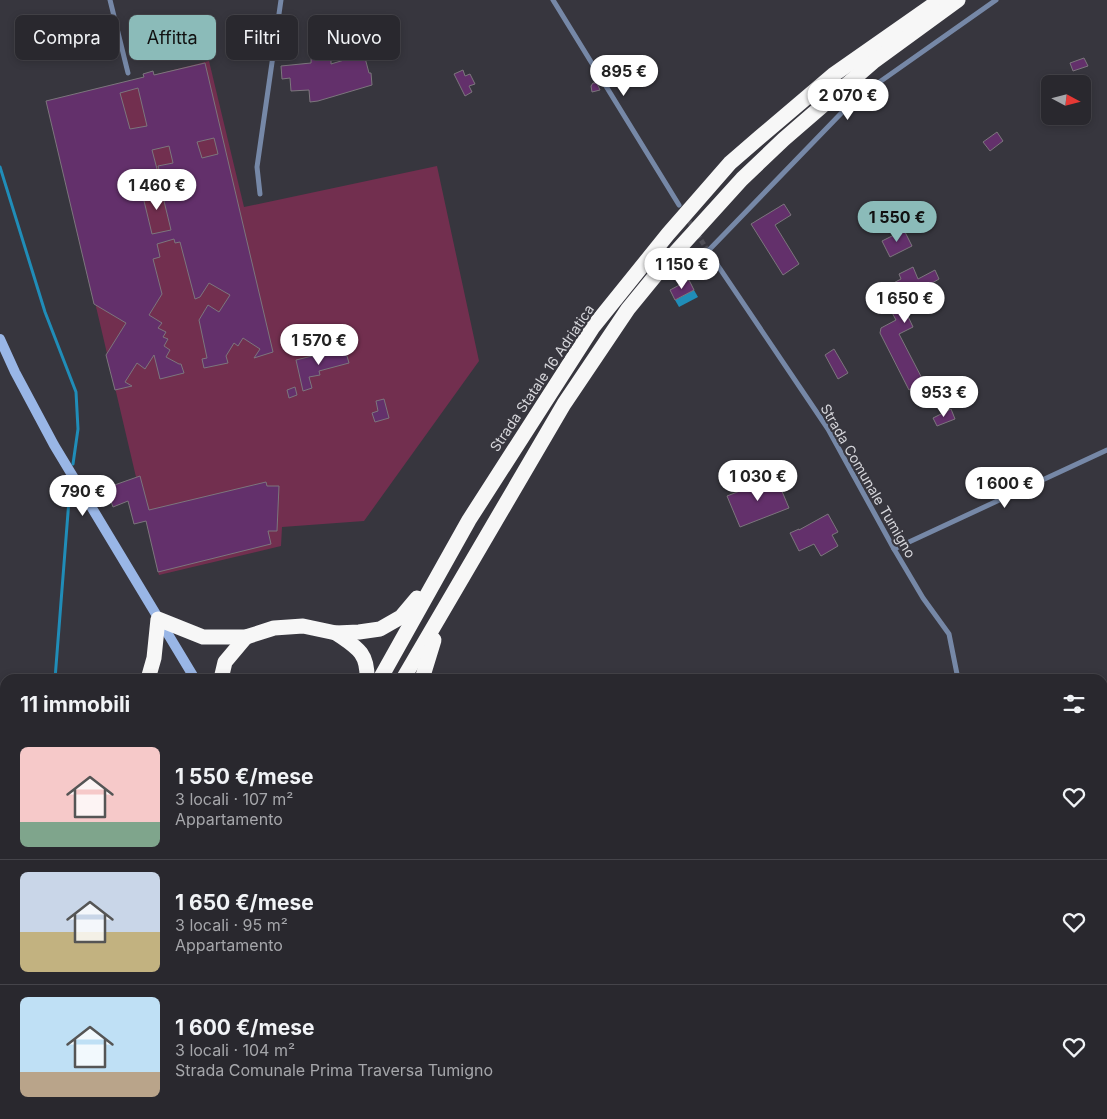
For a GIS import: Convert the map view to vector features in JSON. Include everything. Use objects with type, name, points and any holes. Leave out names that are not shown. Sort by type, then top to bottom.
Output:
[{"type":"highway","name":"Strada Statale 16 Adriatica","points":[[383,674],[469,520],[593,327],[668,234],[730,163],[833,75],[940,0]]},
{"type":"highway","points":[[406,674],[564,404],[628,309],[664,265],[742,179],[784,139],[874,62],[958,0]]},
{"type":"highway","points":[[149,674],[154,658],[158,619],[203,637],[246,637],[274,628],[302,626],[336,633],[380,629],[402,617],[469,520]]},
{"type":"highway","points":[[423,674],[431,647],[476,554]]},
{"type":"highway","points":[[336,633],[358,649],[367,664],[367,674]]},
{"type":"highway","points":[[222,674],[225,662],[246,637]]},
{"type":"street","points":[[110,0],[128,73]]},
{"type":"street","points":[[260,194],[257,167],[281,0]]},
{"type":"street","points":[[553,0],[679,205]]},
{"type":"street","name":"Strada Comunale Tumigno","points":[[957,674],[949,634],[923,598],[828,430],[708,251],[854,100],[996,0]]},
{"type":"street","points":[[0,339],[15,372],[54,445],[192,674]]},
{"type":"street","points":[[894,549],[1107,450]]},
{"type":"shaded area","points":[[209,61],[244,207],[437,166],[479,361],[364,521],[282,527],[281,546],[159,575],[50,101]]},
{"type":"water","points":[[694,290],[698,297],[679,307],[675,300]]},
{"type":"building","points":[[1084,58],[1088,66],[1073,71],[1070,63]]},
{"type":"building","points":[[311,60],[331,60],[331,64],[344,60],[366,60],[369,73],[371,73],[372,85],[310,102],[309,90],[291,91],[290,78],[282,79],[281,66],[311,63]]},
{"type":"building","points":[[205,63],[273,352],[254,358],[260,349],[243,338],[238,346],[234,343],[226,356],[228,363],[204,368],[202,359],[207,358],[199,320],[208,305],[219,312],[230,295],[209,283],[200,297],[195,299],[180,242],[175,243],[174,239],[157,244],[160,257],[153,259],[162,294],[149,315],[162,323],[158,328],[166,332],[163,337],[168,339],[164,346],[170,350],[166,357],[181,364],[184,373],[160,379],[154,355],[145,369],[137,363],[125,382],[132,386],[115,390],[106,355],[126,323],[94,304],[46,101],[144,77],[143,74],[153,71],[154,75]],"holes":[[[138,88],[147,126],[130,129],[120,93]],[[214,138],[218,154],[202,158],[197,142]],[[169,146],[173,163],[158,166],[167,200],[164,201],[171,230],[152,234],[138,176],[157,169],[152,150]]]},
{"type":"building","points":[[463,70],[465,76],[470,74],[475,84],[469,86],[472,92],[465,96],[454,74]]},
{"type":"building","points":[[593,83],[597,83],[600,90],[592,92],[591,86]]},
{"type":"building","points":[[997,132],[1003,141],[990,151],[983,142]]},
{"type":"building","points":[[784,204],[791,215],[775,225],[799,264],[783,275],[751,224]]},
{"type":"building","points":[[904,230],[912,246],[890,257],[882,241]]},
{"type":"building","points":[[913,267],[918,279],[935,270],[939,279],[905,299],[909,306],[904,308],[913,327],[899,334],[926,386],[917,390],[915,387],[909,390],[880,333],[881,328],[896,320],[889,307],[894,304],[886,287],[901,279],[899,274]]},
{"type":"building","points":[[689,280],[694,290],[675,300],[670,290]]},
{"type":"building","points":[[345,349],[349,363],[319,371],[320,375],[309,377],[312,388],[303,391],[296,360],[316,355],[317,358]]},
{"type":"building","points":[[834,349],[848,373],[838,379],[825,355]]},
{"type":"building","points":[[295,387],[297,395],[289,398],[287,390]]},
{"type":"building","points":[[384,399],[389,418],[375,422],[372,413],[378,411],[376,401]]},
{"type":"building","points":[[951,409],[955,419],[937,426],[933,418]]},
{"type":"building","points":[[140,476],[149,510],[266,482],[267,486],[279,486],[277,531],[268,531],[271,544],[158,572],[146,521],[134,524],[128,501],[113,507],[106,488]]},
{"type":"building","points":[[776,477],[789,508],[740,527],[727,496]]},
{"type":"building","points":[[828,514],[838,532],[832,535],[838,546],[821,556],[814,544],[799,551],[790,533]]},
{"type":"waterway","points":[[0,167],[45,312],[76,392],[78,429],[73,464]]},
{"type":"waterway","points":[[55,674],[70,487]]},
{"type":"tunnel","points":[[685,215],[708,251]]}]
